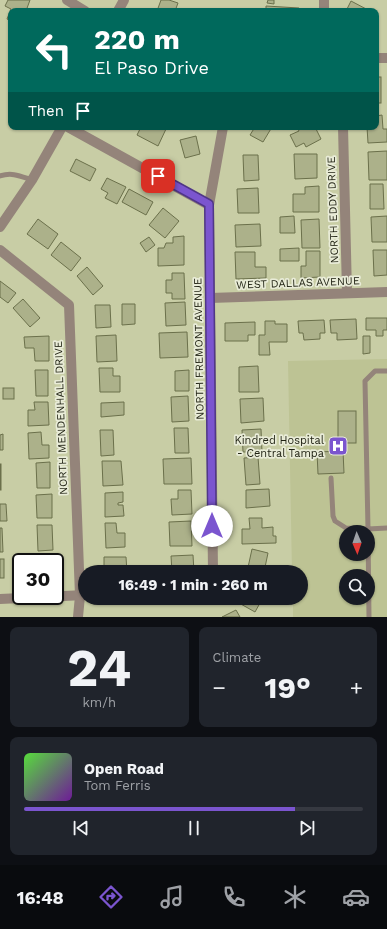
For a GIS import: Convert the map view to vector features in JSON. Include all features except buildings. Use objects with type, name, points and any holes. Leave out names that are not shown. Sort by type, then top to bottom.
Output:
[{"type":"street","points":[[67,0],[80,8]]},
{"type":"street","points":[[0,227],[32,180],[60,130]]},
{"type":"street","points":[[73,130],[209,204]]},
{"type":"street","name":"NORTH FREMONT AVENUE","points":[[213,565],[209,204],[222,130]]},
{"type":"street","name":"NORTH EDDY DRIVE","points":[[342,130],[347,293]]},
{"type":"street","name":"NORTH MENDENHALL DRIVE","points":[[0,250],[69,305],[81,565]]},
{"type":"street","name":"WEST DALLAS AVENUE","points":[[210,298],[387,292]]},
{"type":"street","points":[[0,599],[78,596]]},
{"type":"street","name":"NORTH MENDENHALL DRIVE","points":[[78,617],[80,605]]},
{"type":"lane","points":[[0,176],[15,174],[32,180]]},
{"type":"lane","points":[[368,525],[365,381],[375,371],[387,371]]},
{"type":"lane","points":[[331,478],[335,521],[341,525]]},
{"type":"lane","points":[[375,529],[387,528]]},
{"type":"lane","points":[[368,561],[369,617]]},
{"type":"shaded area","name":"Kindred Hospital - Central Tampa","points":[[387,359],[387,617],[293,617],[293,605],[308,605],[308,565],[292,565],[288,361]]},
{"type":"place","name":"Kindred Hospital - Central Tampa","points":[[338,446]]},
{"type":"route","points":[[158,176],[209,204],[212,526]]}]
